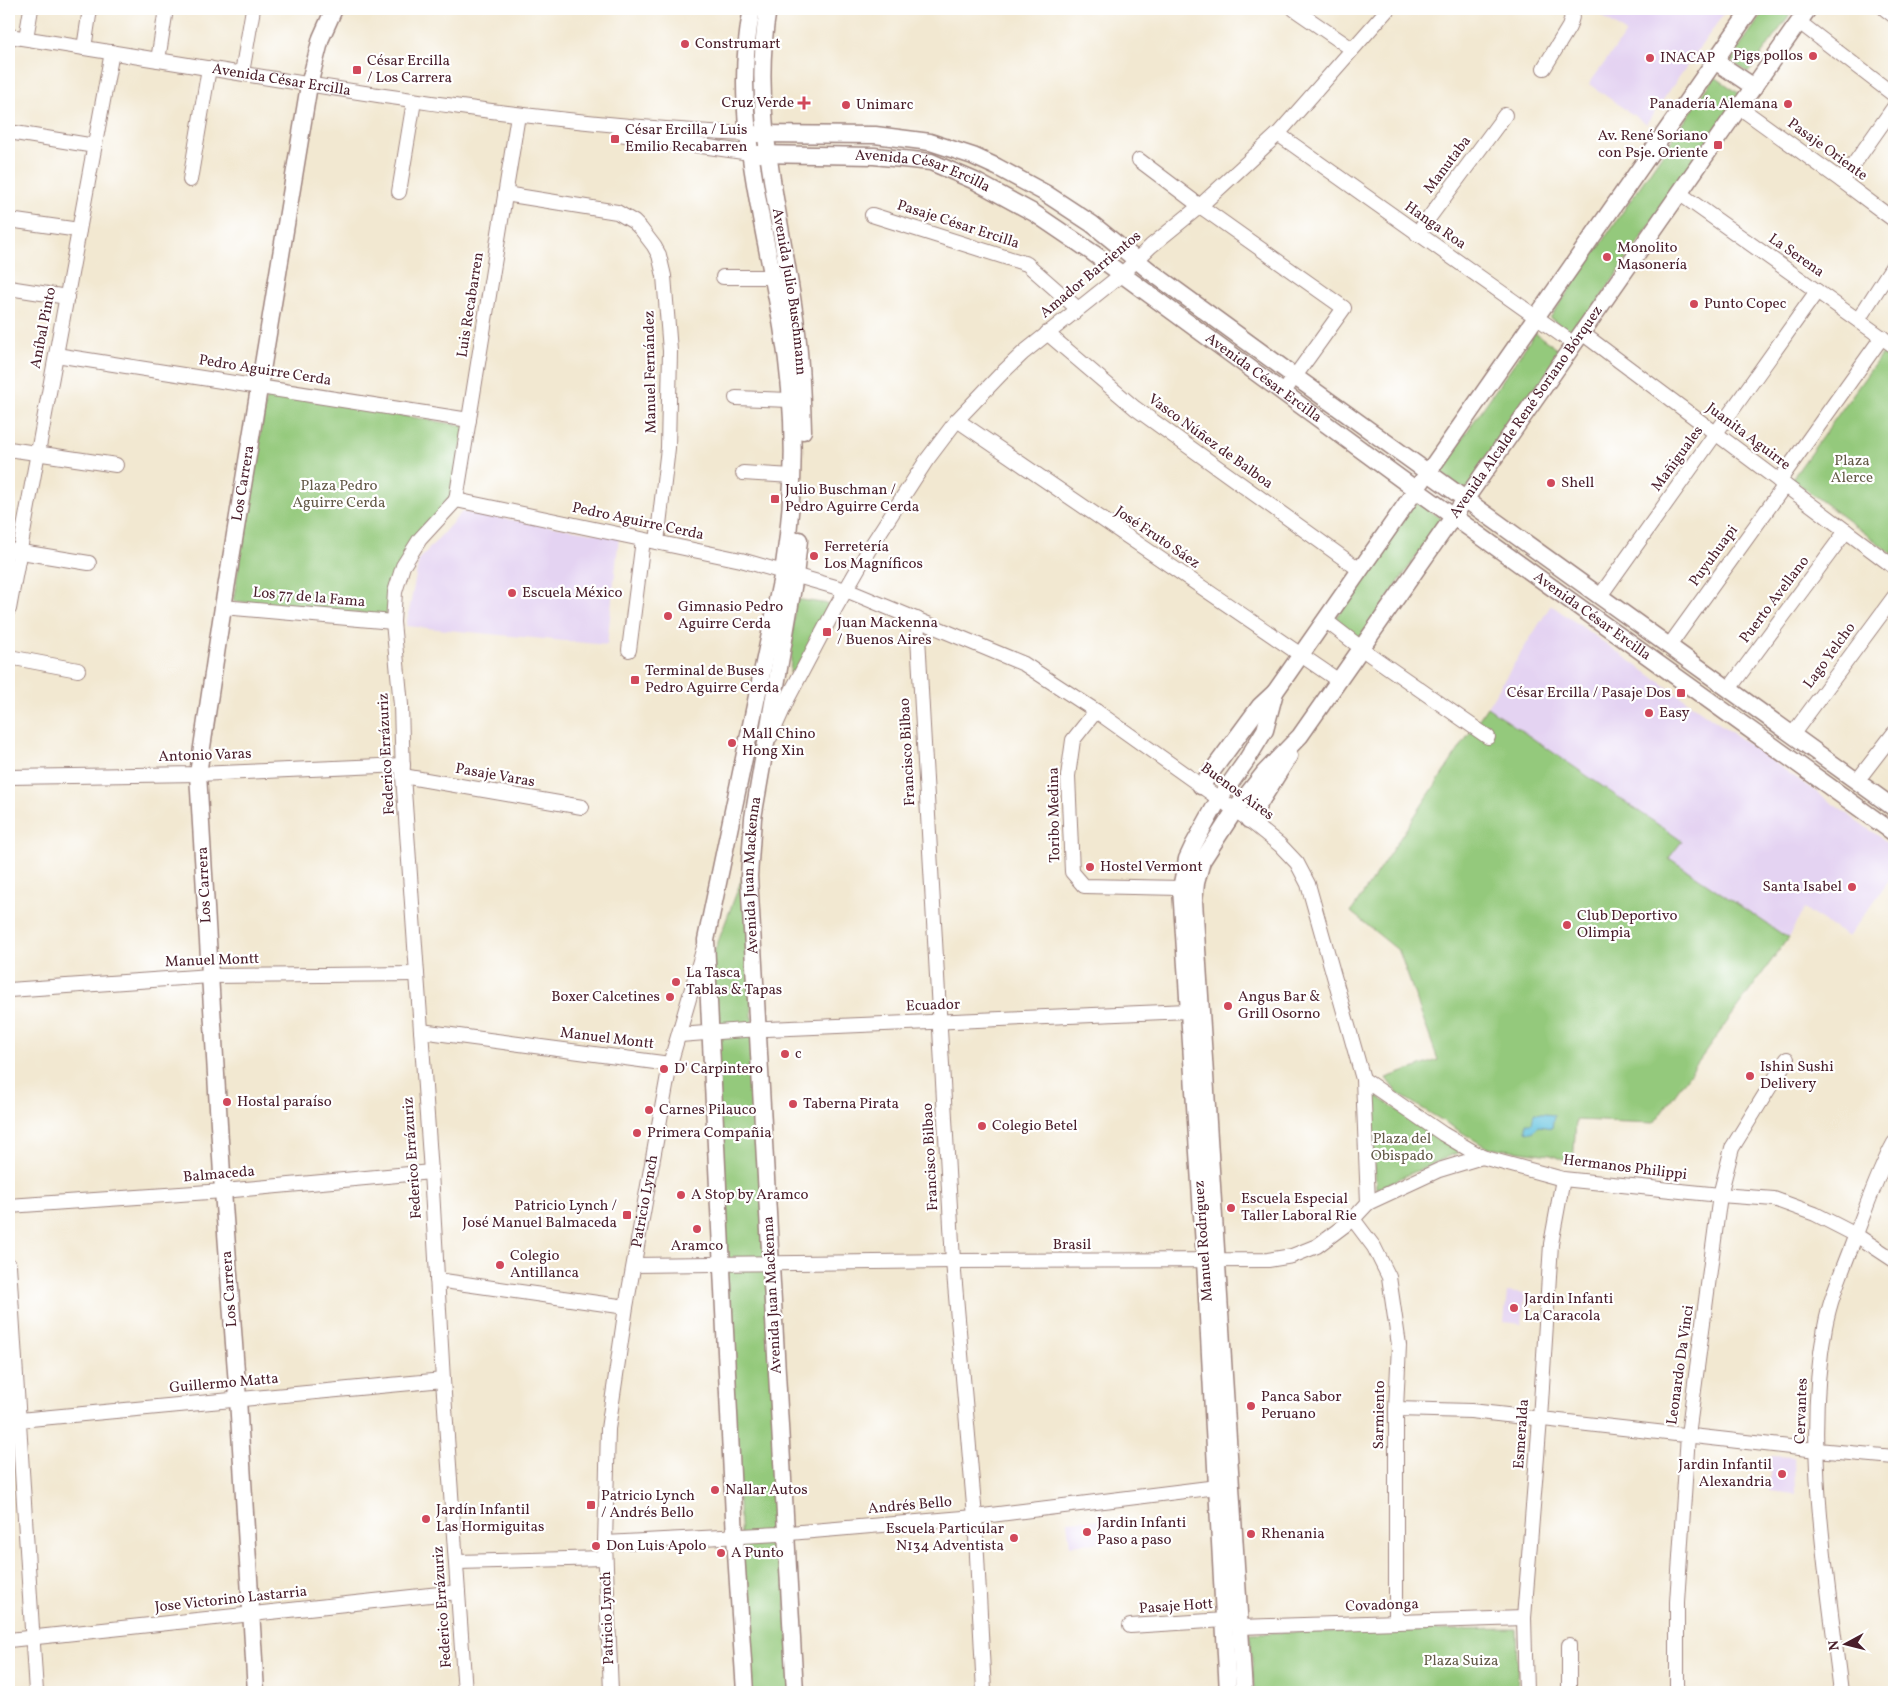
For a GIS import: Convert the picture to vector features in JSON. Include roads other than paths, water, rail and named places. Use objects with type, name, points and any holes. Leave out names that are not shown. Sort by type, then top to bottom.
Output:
[{"type":"main road","name":"Los Carrera","points":[[256,1692],[198,774],[258,386],[309,85],[321,38],[334,9]]},
{"type":"main road","name":"Avenida Julio Buschmann","points":[[752,9],[746,72],[748,134],[787,362],[792,476],[790,522],[791,572]]},
{"type":"main road","name":"Avenida Julio Buschmann","points":[[768,9],[764,69],[766,134],[796,325],[800,366],[803,473],[791,572]]},
{"type":"main road","points":[[1202,786],[1260,706],[1275,692],[1751,9]]},
{"type":"main road","name":"Avenida Alcalde René Soriano Bórquez","points":[[1300,736],[1803,15]]},
{"type":"main road","points":[[1715,61],[1754,87]]},
{"type":"main road","name":"Avenida César Ercilla","points":[[748,134],[896,137],[946,146],[997,167],[1036,188],[1069,208],[1136,260],[1294,376],[1894,808]]},
{"type":"main road","points":[[849,156],[851,145],[859,136]]},
{"type":"main road","points":[[931,162],[941,156],[946,146]]},
{"type":"main road","name":"Avenida César Ercilla","points":[[750,153],[896,157],[931,162],[975,181],[1026,208],[1064,232],[1120,275],[1416,490],[1894,833]]},
{"type":"main road","points":[[1026,208],[1023,197],[1030,190],[1036,188]]},
{"type":"main road","name":"Avenida Juan Mackenna","points":[[791,572],[753,818],[749,876],[795,1692]]},
{"type":"main road","name":"Patricio Lynch","points":[[706,940],[791,572]]},
{"type":"main road","points":[[1219,799],[1265,730],[1275,692]]},
{"type":"main road","name":"Manuel Rodríguez","points":[[1228,1692],[1218,1487],[1212,1260],[1194,901],[1196,883],[1202,861],[1242,815],[1300,736]]},
{"type":"main road","name":"Manuel Rodríguez","points":[[1219,799],[1187,859],[1181,888],[1188,1012],[1212,1260],[1244,1692]]},
{"type":"main road","points":[[706,940],[735,1537],[745,1692]]},
{"type":"street","points":[[26,38],[31,9]]},
{"type":"street","points":[[84,48],[90,9]]},
{"type":"street","points":[[158,60],[166,9]]},
{"type":"street","points":[[242,73],[253,9]]},
{"type":"street","points":[[1294,9],[1352,49]]},
{"type":"street","name":"Amador Barrientos","points":[[846,590],[912,482],[957,420],[1000,374],[1200,206],[1278,134],[1388,9]]},
{"type":"street","points":[[1544,68],[1569,27],[1572,17],[1568,9]]},
{"type":"street","points":[[1885,9],[1894,16]]},
{"type":"street","points":[[1803,15],[1894,95]]},
{"type":"street","name":"Avenida César Ercilla","points":[[9,36],[309,85],[518,116],[667,130],[748,134]]},
{"type":"street","name":"Aníbal Pinto","points":[[9,609],[14,551],[38,452],[112,52]]},
{"type":"street","points":[[190,180],[209,68]]},
{"type":"street","points":[[399,192],[414,101]]},
{"type":"street","points":[[1842,181],[1894,107]]},
{"type":"street","name":"Pasaje Oriente","points":[[1739,108],[1894,220]]},
{"type":"street","name":"Manutaba","points":[[1417,234],[1505,115]]},
{"type":"street","name":"Luis Recabarren","points":[[456,500],[518,116]]},
{"type":"street","name":"Avenida César Ercilla","points":[[555,119],[622,135],[750,153]]},
{"type":"street","points":[[9,132],[95,146]]},
{"type":"street","name":"Hanga Roa","points":[[1278,134],[1536,317],[1578,338]]},
{"type":"street","points":[[1139,160],[1200,206],[1344,308],[1283,393]]},
{"type":"street","name":"La Serena","points":[[1679,193],[1894,346]]},
{"type":"street","name":"Manuel Fernández","points":[[505,194],[617,212],[642,229],[659,256],[664,276],[670,351],[668,448],[629,650]]},
{"type":"street","name":"Pasaje César Ercilla","points":[[872,215],[1027,264],[1078,309]]},
{"type":"street","points":[[9,220],[79,230]]},
{"type":"street","points":[[1858,320],[1894,264]]},
{"type":"street","points":[[723,277],[773,277]]},
{"type":"street","points":[[9,288],[67,297]]},
{"type":"street","name":"Mañiguales","points":[[1600,596],[1816,291]]},
{"type":"street","name":"Vasco Núñez de Balboa","points":[[1047,333],[1135,408],[1360,570]]},
{"type":"street","name":"Puyuhuapi","points":[[1669,646],[1882,337]]},
{"type":"street","name":"Juanita Aguirre","points":[[1578,338],[1716,434],[1894,567]]},
{"type":"street","name":"Pedro Aguirre Cerda","points":[[56,355],[469,420]]},
{"type":"street","points":[[736,398],[790,400]]},
{"type":"street","name":"José Fruto Sáez","points":[[957,420],[1339,681]]},
{"type":"street","points":[[9,449],[116,464]]},
{"type":"street","points":[[743,473],[792,476]]},
{"type":"street","name":"Pedro Aguirre Cerda","points":[[456,500],[791,572]]},
{"type":"street","name":"Federico Errázuriz","points":[[456,500],[420,539],[403,566],[396,592],[393,622],[401,705],[403,770],[465,1692]]},
{"type":"street","name":"Puerto Avellano","points":[[1729,689],[1846,531]]},
{"type":"street","points":[[14,551],[89,563]]},
{"type":"street","name":"Buenos Aires","points":[[791,572],[831,580],[846,590],[1024,664],[1096,711],[1242,815],[1280,845],[1297,863],[1308,884],[1363,1079],[1368,1203]]},
{"type":"street","name":"Avenida Juan Mackenna","points":[[765,748],[788,698],[846,590]]},
{"type":"street","name":"Lago Yelcho","points":[[1792,734],[1894,597]]},
{"type":"street","name":"Los 77 de la Fama","points":[[223,606],[393,622]]},
{"type":"street","name":"Francisco Bilbao","points":[[917,619],[953,1261],[975,1517],[984,1692]]},
{"type":"street","points":[[1325,620],[1361,649],[1488,737]]},
{"type":"street","points":[[9,656],[78,670]]},
{"type":"street","name":"Toribo Medina","points":[[1096,711],[1073,740],[1068,776],[1072,872],[1084,886],[1181,888]]},
{"type":"street","points":[[1857,781],[1894,733]]},
{"type":"street","name":"Antonio Varas","points":[[9,777],[403,770]]},
{"type":"street","name":"Pasaje Varas","points":[[403,770],[582,807]]},
{"type":"street","name":"Patricio Lynch","points":[[611,1692],[605,1558],[608,1429],[626,1307],[670,1064],[706,940]]},
{"type":"street","name":"Manuel Montt","points":[[9,990],[210,976],[417,974]]},
{"type":"street","name":"Ecuador","points":[[680,1034],[1188,1012]]},
{"type":"street","name":"Manuel Montt","points":[[421,1031],[670,1064]]},
{"type":"street","name":"Leonardo Da Vinci","points":[[1677,1692],[1677,1602],[1688,1435],[1720,1195],[1732,1148],[1787,1059]]},
{"type":"street","name":"Hermanos Philippi","points":[[1363,1079],[1394,1102],[1482,1157],[1563,1179],[1774,1199],[1815,1214],[1856,1235],[1894,1260]]},
{"type":"street","name":"Cervantes","points":[[1842,1692],[1820,1518],[1817,1450],[1819,1372],[1825,1326],[1838,1280],[1880,1168],[1894,1143]]},
{"type":"street","name":"Brasil","points":[[634,1265],[1268,1260],[1292,1256],[1317,1246],[1353,1219],[1368,1203],[1439,1170],[1482,1157]]},
{"type":"street","name":"Balmaceda","points":[[9,1206],[223,1191],[431,1172]]},
{"type":"street","name":"Esmeralda","points":[[1526,1692],[1524,1618],[1540,1419],[1550,1244],[1563,1179]]},
{"type":"street","name":"Sarmiento","points":[[1353,1219],[1374,1247],[1389,1277],[1399,1345],[1396,1409],[1396,1622]]},
{"type":"street","points":[[9,1265],[14,1420],[36,1692]]},
{"type":"street","points":[[438,1280],[626,1307]]},
{"type":"street","name":"Guillermo Matta","points":[[14,1420],[443,1380]]},
{"type":"street","points":[[1396,1409],[1472,1411],[1894,1457]]},
{"type":"street","name":"Andrés Bello","points":[[605,1543],[735,1537],[975,1517],[1218,1487]]},
{"type":"street","points":[[457,1562],[605,1558]]},
{"type":"street","name":"Jose Victorino Lastarria","points":[[9,1640],[458,1592]]},
{"type":"street","name":"Covadonga","points":[[1240,1627],[1524,1618]]},
{"type":"street","name":"Pasaje Hott","points":[[1130,1626],[1225,1620]]},
{"type":"street","points":[[1569,1645],[1569,1692]]},
{"type":"water","points":[[1534,1113],[1554,1115],[1552,1128],[1538,1126],[1532,1132],[1526,1131],[1526,1123],[1532,1123]]},
{"type":"place","name":"Construmart","points":[[685,44]]},
{"type":"place","name":"Pigs pollos","points":[[1813,56]]},
{"type":"place","name":"INACAP","points":[[1650,58]]},
{"type":"place","name":"César Ercilla / Los Carrera","points":[[357,70]]},
{"type":"place","name":"Cruz Verde","points":[[804,103]]},
{"type":"place","name":"Panadería Alemana","points":[[1788,104]]},
{"type":"place","name":"Unimarc","points":[[846,105]]},
{"type":"place","name":"César Ercilla / Luis Emilio Recabarren","points":[[615,139]]},
{"type":"place","name":"Av. René Soriano con Psje. Oriente","points":[[1718,145]]},
{"type":"place","name":"Monolito Masonería","points":[[1607,257]]},
{"type":"place","name":"Punto Copec","points":[[1694,304]]},
{"type":"place","name":"Shell","points":[[1551,483]]},
{"type":"place","name":"Julio Buschman / Pedro Aguirre Cerda","points":[[775,499]]},
{"type":"place","name":"Ferretería Los Magníficos","points":[[814,556]]},
{"type":"place","name":"Escuela México","points":[[512,593]]},
{"type":"place","name":"Gimnasio Pedro Aguirre Cerda","points":[[668,616]]},
{"type":"place","name":"Juan Mackenna / Buenos Aires","points":[[827,632]]},
{"type":"place","name":"Terminal de Buses Pedro Aguirre Cerda","points":[[635,680]]},
{"type":"place","name":"César Ercilla / Pasaje Dos","points":[[1681,693]]},
{"type":"place","name":"Easy","points":[[1649,713]]},
{"type":"place","name":"Mall Chino Hong Xin","points":[[732,743]]},
{"type":"place","name":"Hostel Vermont","points":[[1090,867]]},
{"type":"place","name":"Santa Isabel","points":[[1852,887]]},
{"type":"place","name":"Club Deportivo Olimpia","points":[[1567,925]]},
{"type":"place","name":"La Tasca Tablas & Tapas","points":[[676,982]]},
{"type":"place","name":"Boxer Calcetines","points":[[670,997]]},
{"type":"place","name":"Angus Bar & Grill Osorno","points":[[1228,1006]]},
{"type":"place","name":"c","points":[[785,1054]]},
{"type":"place","name":"D' Carpintero","points":[[664,1069]]},
{"type":"place","name":"Ishin Sushi Delivery","points":[[1750,1076]]},
{"type":"place","name":"Hostal paraíso","points":[[227,1102]]},
{"type":"place","name":"Taberna Pirata","points":[[793,1104]]},
{"type":"place","name":"Carnes Pilauco","points":[[649,1110]]},
{"type":"place","name":"Colegio Betel","points":[[982,1126]]},
{"type":"place","name":"Primera Compañia","points":[[637,1133]]},
{"type":"place","name":"A Stop by Aramco","points":[[681,1195]]},
{"type":"place","name":"Escuela Especial Taller Laboral Rie","points":[[1231,1208]]},
{"type":"place","name":"Patricio Lynch / José Manuel Balmaceda","points":[[627,1215]]},
{"type":"place","name":"Aramco","points":[[697,1229]]},
{"type":"place","name":"Colegio Antillanca","points":[[500,1265]]},
{"type":"place","name":"Jardin Infanti La Caracola","points":[[1514,1308]]},
{"type":"place","name":"Panca Sabor Peruano","points":[[1251,1406]]},
{"type":"place","name":"Jardin Infantil Alexandria","points":[[1782,1474]]},
{"type":"place","name":"Nallar Autos","points":[[715,1490]]},
{"type":"place","name":"Patricio Lynch / Andrés Bello","points":[[591,1505]]},
{"type":"place","name":"Jardín Infantil Las Hormiguitas","points":[[426,1519]]},
{"type":"place","name":"Jardin Infanti Paso a paso","points":[[1087,1532]]},
{"type":"place","name":"Rhenania","points":[[1251,1534]]},
{"type":"place","name":"Escuela Particular N134 Adventista","points":[[1014,1538]]},
{"type":"place","name":"Don Luis Apolo","points":[[596,1546]]},
{"type":"place","name":"A Punto","points":[[721,1553]]},
{"type":"park label","name":"Plaza Alerce","points":[[1852,470]]},
{"type":"park label","name":"Plaza Pedro Aguirre Cerda","points":[[339,494]]},
{"type":"park label","name":"Plaza del Obispado","points":[[1402,1148]]},
{"type":"park label","name":"Plaza Suiza","points":[[1461,1661]]}]
